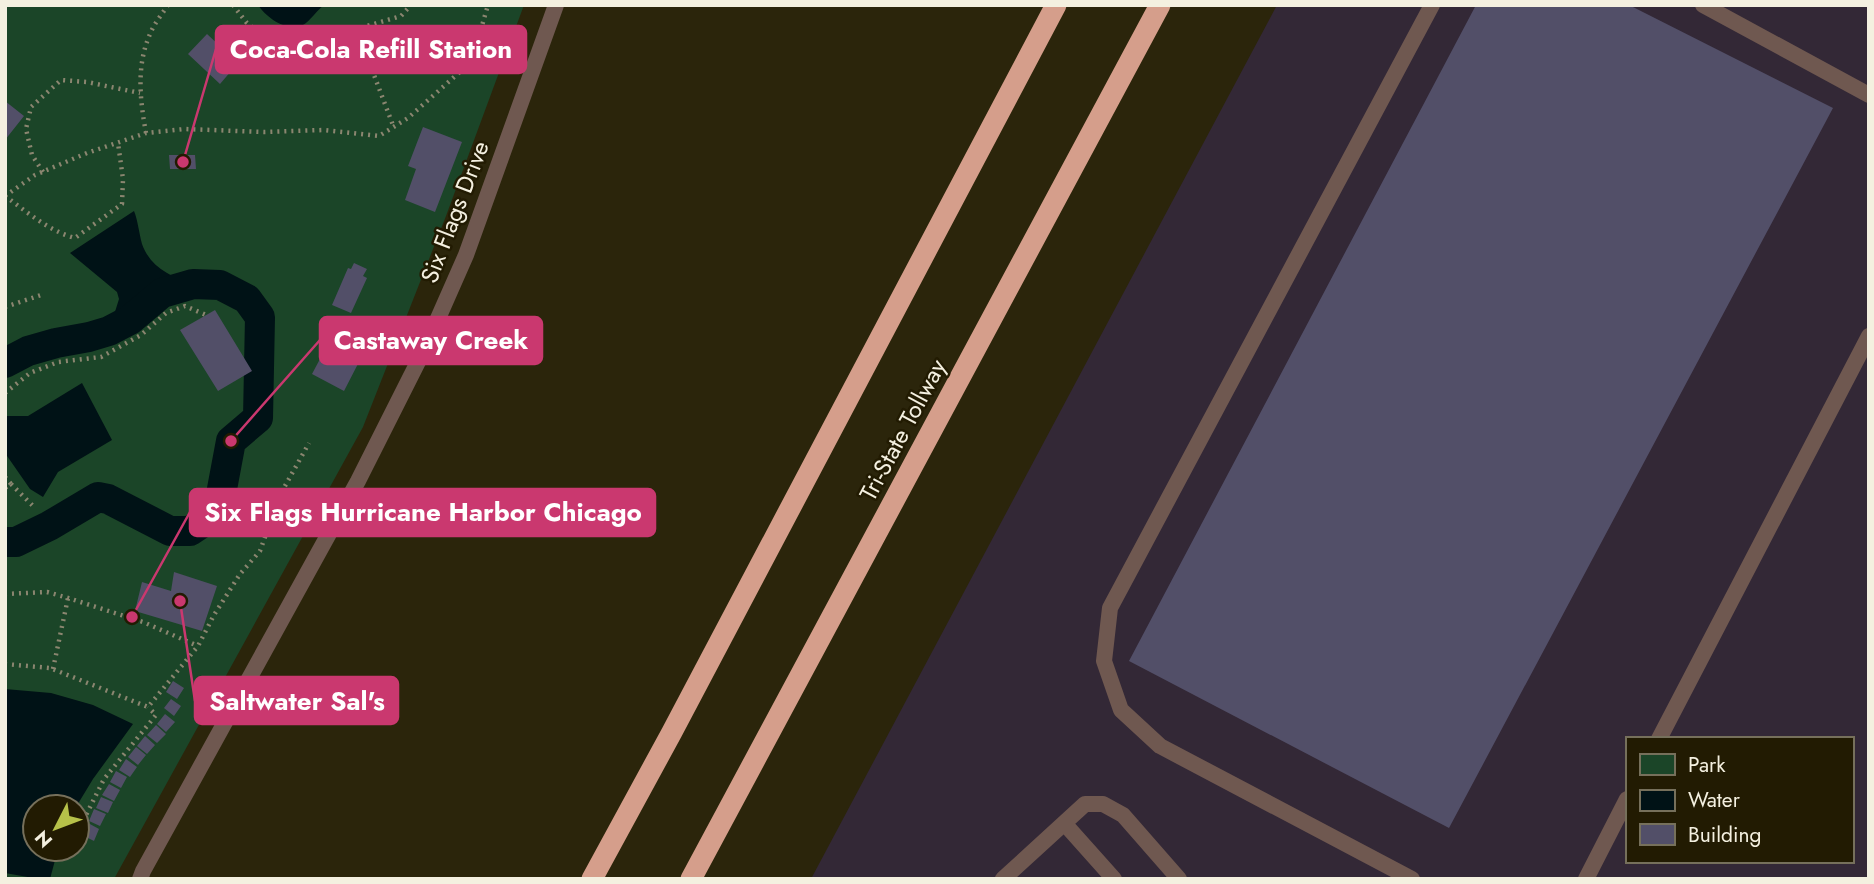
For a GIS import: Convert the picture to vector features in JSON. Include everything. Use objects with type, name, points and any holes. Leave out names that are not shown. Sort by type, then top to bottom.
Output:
[{"type":"highway","points":[[592,879],[1056,5]]},
{"type":"highway","name":"Tri-State Tollway","points":[[691,879],[1160,5]]},
{"type":"lane","name":"Six Flags Drive","points":[[139,876],[358,481],[425,348],[466,255],[556,5]]},
{"type":"lane","points":[[1412,879],[1160,746],[1121,709],[1104,661],[1110,608],[1432,5]]},
{"type":"lane","points":[[1703,5],[1869,95]]},
{"type":"lane","points":[[1660,737],[1869,336]]},
{"type":"lane","points":[[1586,879],[1626,801]]},
{"type":"lane","points":[[1003,879],[1086,804],[1103,804],[1123,815],[1179,879]]},
{"type":"lane","points":[[1065,823],[1114,879]]},
{"type":"path","points":[[146,133],[140,93],[143,54],[151,32],[168,5]]},
{"type":"path","points":[[233,5],[246,23],[273,44],[299,46],[401,16],[411,5]]},
{"type":"path","points":[[118,143],[123,179],[122,204],[75,238],[42,223],[5,196],[35,175],[87,153],[146,133],[186,129],[265,132],[323,130],[379,136],[408,118],[462,70],[481,29],[488,5]]},
{"type":"path","points":[[357,30],[394,128]]},
{"type":"path","points":[[43,172],[32,155],[26,129],[31,107],[46,92],[61,80],[87,82],[140,93]]},
{"type":"path","points":[[5,307],[44,294]]},
{"type":"path","points":[[5,393],[30,373],[58,362],[101,358],[141,335],[166,313],[185,306],[206,315]]},
{"type":"path","points":[[148,708],[198,646],[240,574],[260,551],[280,495],[309,443]]},
{"type":"path","points":[[5,477],[35,508]]},
{"type":"path","points":[[5,488],[11,484]]},
{"type":"path","points":[[5,594],[47,592],[143,622],[198,646]]},
{"type":"path","points":[[53,669],[68,598]]},
{"type":"path","points":[[5,664],[53,669],[148,708],[156,715],[104,779],[91,805]]},
{"type":"shaded area","points":[[1277,5],[1869,5],[1869,879],[811,879]]},
{"type":"green space","points":[[5,5],[524,5],[446,216],[363,427],[114,879],[5,879]]},
{"type":"water","points":[[258,5],[324,5],[303,25],[290,27],[266,15]]},
{"type":"water","points":[[134,211],[142,244],[150,259],[169,274],[193,284],[162,293],[130,320],[109,331],[119,299],[117,292],[70,253]]},
{"type":"water","points":[[82,383],[112,440],[58,472],[43,497],[30,489],[5,453],[5,416],[28,416]]},
{"type":"water","points":[[5,689],[51,693],[93,705],[133,724],[84,793],[21,793],[21,863],[54,863],[50,879],[5,873]]},
{"type":"building","points":[[1476,5],[1629,5],[1833,108],[1449,828],[1129,661]]},
{"type":"building","points":[[207,34],[238,63],[220,84],[188,54]]},
{"type":"building","points":[[5,101],[24,116],[5,140]]},
{"type":"building","points":[[423,127],[462,142],[435,212],[405,200],[416,169],[408,166]]},
{"type":"building","points":[[169,155],[195,155],[196,169],[170,169]]},
{"type":"building","points":[[354,263],[367,269],[363,276],[367,278],[351,313],[332,305],[348,268],[351,269]]},
{"type":"building","points":[[215,310],[252,371],[218,391],[180,330]]},
{"type":"building","points":[[329,342],[361,358],[344,391],[312,374]]},
{"type":"building","points":[[174,572],[217,586],[202,631],[135,611],[142,582],[171,591]]},
{"type":"building","points":[[173,681],[184,688],[177,699],[166,692]]},
{"type":"building","points":[[171,699],[181,706],[174,716],[164,708]]},
{"type":"building","points":[[165,714],[175,722],[166,732],[157,724]]},
{"type":"building","points":[[156,725],[166,734],[157,743],[147,735]]},
{"type":"building","points":[[145,736],[155,745],[147,754],[137,746]]},
{"type":"building","points":[[136,747],[146,755],[138,765],[128,757]]},
{"type":"building","points":[[126,759],[137,767],[130,777],[119,770]]},
{"type":"building","points":[[116,771],[127,777],[121,788],[110,782]]},
{"type":"building","points":[[109,784],[120,790],[114,801],[102,795]]},
{"type":"building","points":[[101,797],[113,802],[108,813],[96,808]]},
{"type":"building","points":[[94,809],[106,814],[100,826],[91,822]]},
{"type":"building","points":[[91,825],[99,829],[94,841],[91,840]]},
{"type":"waterway","points":[[5,363],[28,351],[109,331],[130,320],[162,293],[193,284],[220,285],[247,299],[260,317],[258,418],[231,441],[219,505],[202,523],[190,531],[170,531],[108,499],[98,497],[16,542],[5,542]]},
{"type":"place","name":"Coca-Cola Refill Station","points":[[183,162]]},
{"type":"place","name":"Castaway Creek","points":[[231,441]]},
{"type":"place","name":"Saltwater Sal's","points":[[180,601]]},
{"type":"place","name":"Six Flags Hurricane Harbor Chicago","points":[[132,617]]}]
